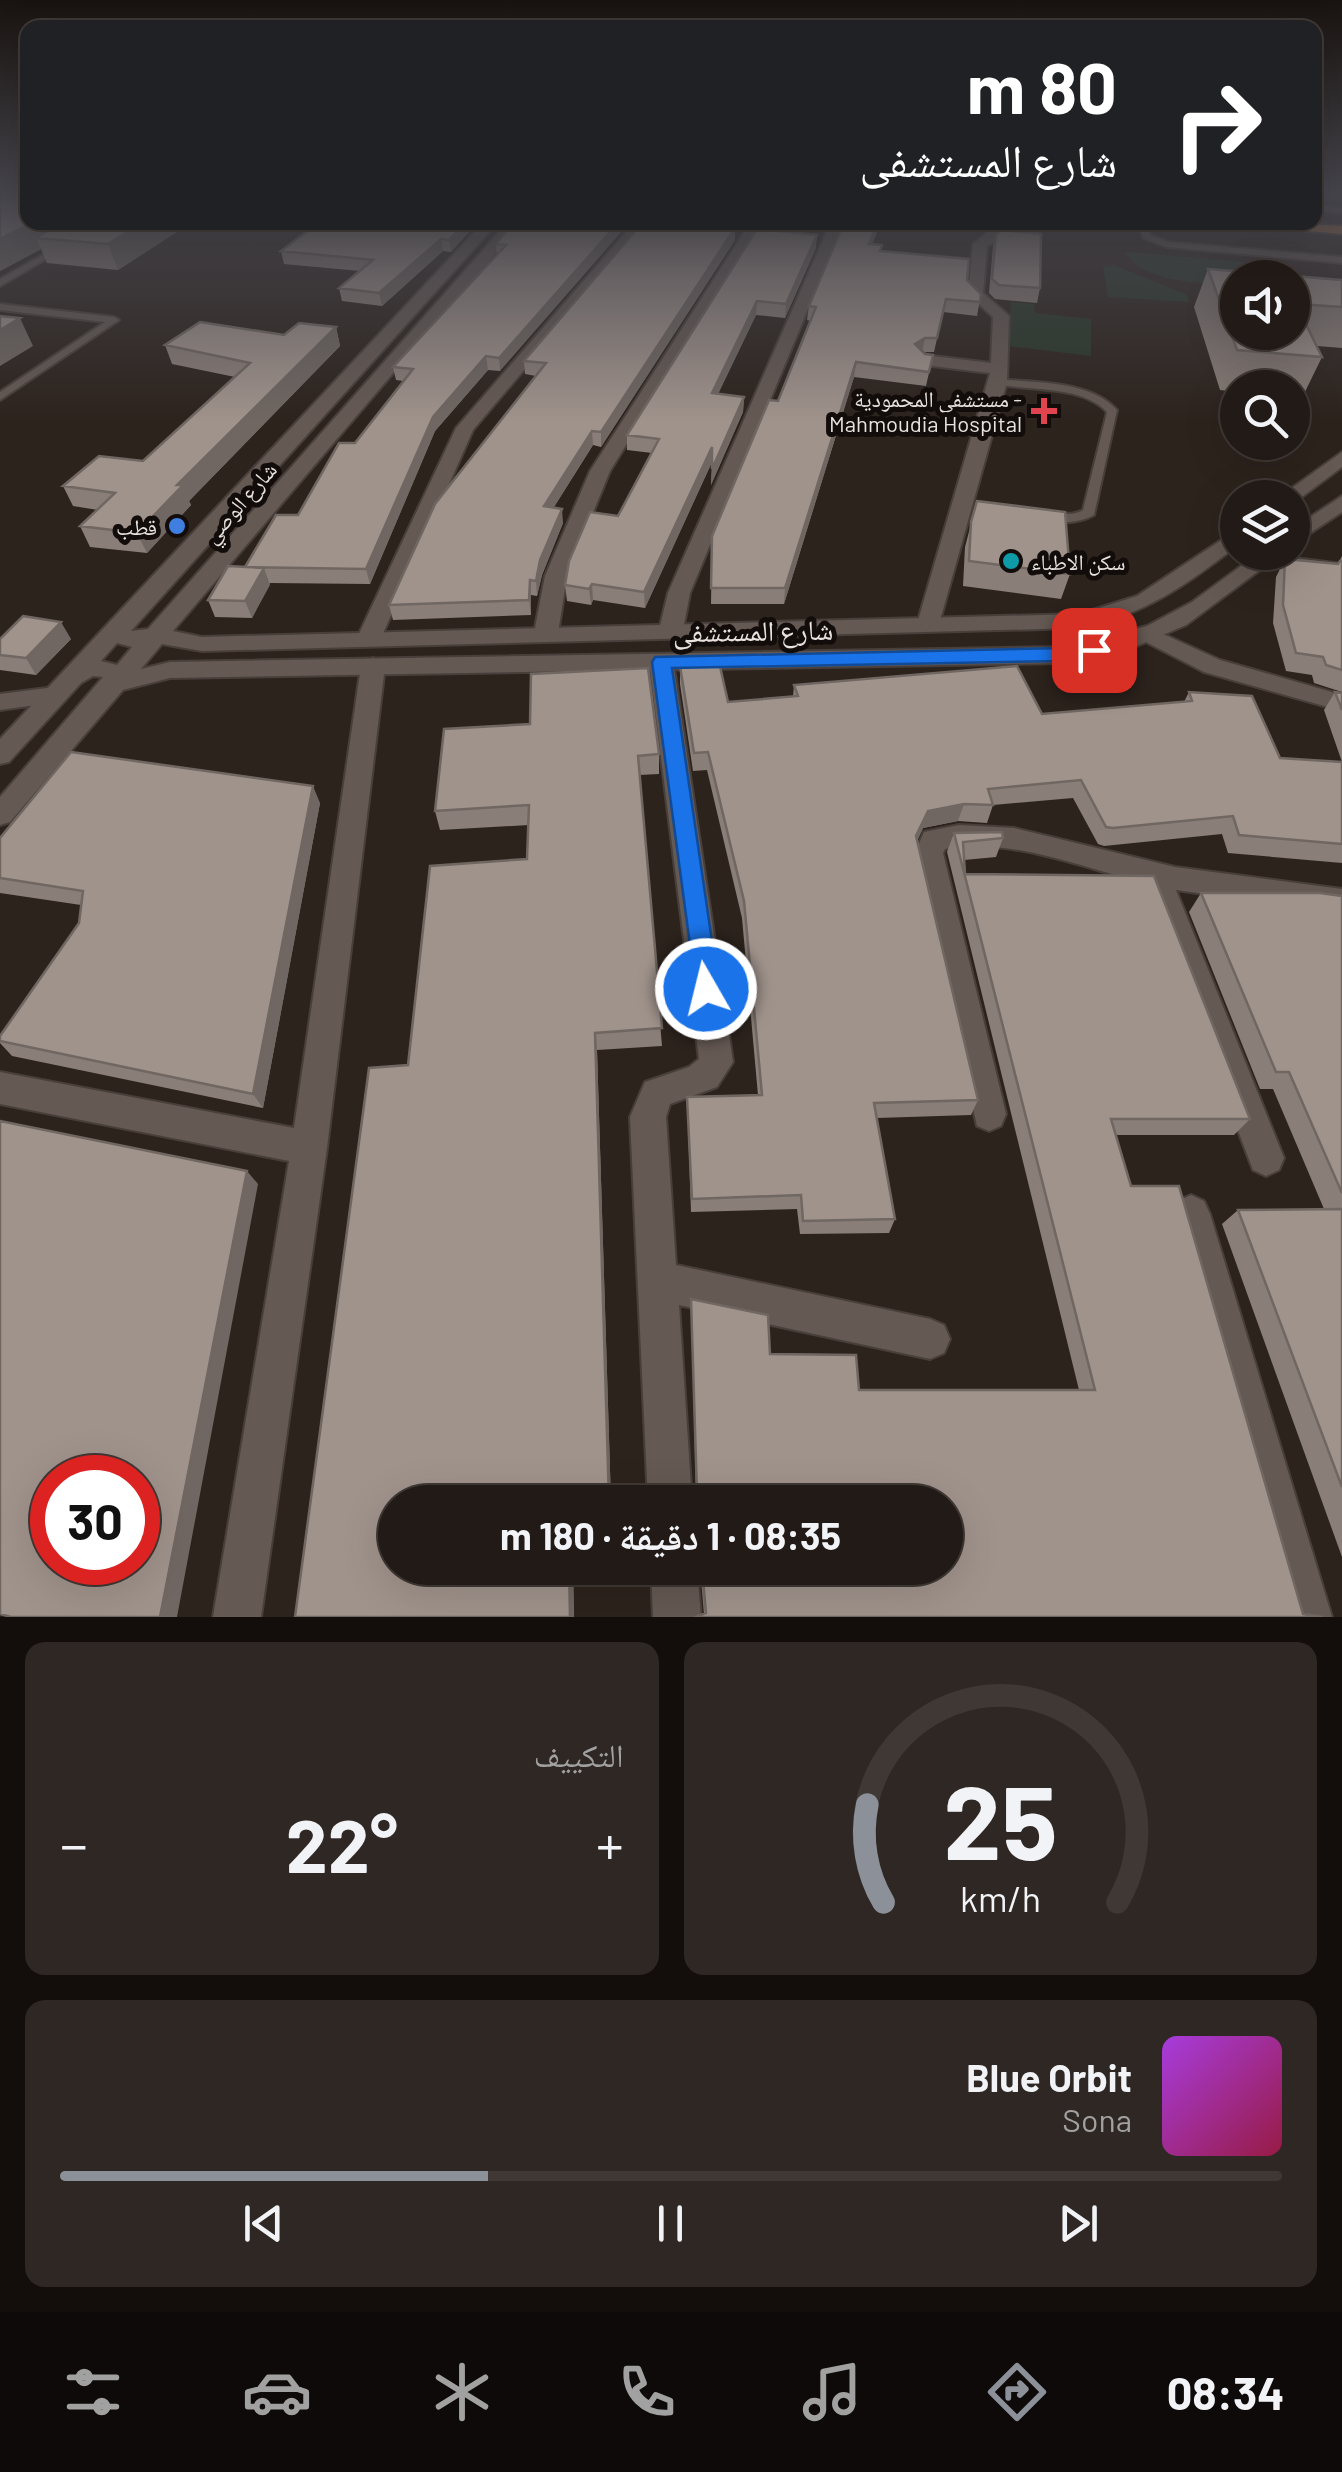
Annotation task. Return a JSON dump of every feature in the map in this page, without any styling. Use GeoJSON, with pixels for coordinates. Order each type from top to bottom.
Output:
{"type":"FeatureCollection","features":[{"type":"Feature","properties":{"kind":"street","name":"شارع الوصي"},"geometry":{"type":"LineString","coordinates":[[0,755],[64,686],[130,640],[449,271]]}},
{"type":"Feature","properties":{"kind":"street","name":"شارع الوصي"},"geometry":{"type":"LineString","coordinates":[[159,633],[473,271]]}},
{"type":"Feature","properties":{"kind":"street"},"geometry":{"type":"LineString","coordinates":[[237,1617],[309,1148],[371,652],[465,428],[600,271]]}},
{"type":"Feature","properties":{"kind":"street"},"geometry":{"type":"LineString","coordinates":[[546,633],[556,576],[600,471],[727,271]]}},
{"type":"Feature","properties":{"kind":"street"},"geometry":{"type":"LineString","coordinates":[[669,1485],[648,1117],[657,1093],[677,1082],[700,1081],[710,1076],[716,1062],[666,646],[679,593],[817,271]]}},
{"type":"Feature","properties":{"kind":"street"},"geometry":{"type":"LineString","coordinates":[[928,624],[968,505],[998,375],[1001,316],[974,294],[975,271]]}},
{"type":"Feature","properties":{"kind":"street"},"geometry":{"type":"LineString","coordinates":[[924,360],[998,375]]}},
{"type":"Feature","properties":{"kind":"street"},"geometry":{"type":"LineString","coordinates":[[1310,482],[1342,458]]}},
{"type":"Feature","properties":{"kind":"street"},"geometry":{"type":"LineString","coordinates":[[1310,526],[1342,502]]}},
{"type":"Feature","properties":{"kind":"street","name":"شارع المستشفى"},"geometry":{"type":"LineString","coordinates":[[206,670],[546,633],[666,646],[928,624],[1080,621],[1121,614],[1144,604],[1220,548]]}},
{"type":"Feature","properties":{"kind":"street"},"geometry":{"type":"LineString","coordinates":[[1310,564],[1342,570]]}},
{"type":"Feature","properties":{"kind":"street","name":"شارع المستشفى"},"geometry":{"type":"LineString","coordinates":[[216,644],[371,652],[666,646],[1064,655],[1150,635],[1197,612],[1251,570]]}},
{"type":"Feature","properties":{"kind":"street"},"geometry":{"type":"LineString","coordinates":[[1121,614],[1150,635],[1228,671],[1342,703]]}},
{"type":"Feature","properties":{"kind":"street"},"geometry":{"type":"LineString","coordinates":[[130,640],[144,640],[159,633],[177,642],[216,644]]}},
{"type":"Feature","properties":{"kind":"street"},"geometry":{"type":"LineString","coordinates":[[130,640],[216,644]]}},
{"type":"Feature","properties":{"kind":"street"},"geometry":{"type":"LineString","coordinates":[[130,640],[165,665],[206,670]]}},
{"type":"Feature","properties":{"kind":"street"},"geometry":{"type":"LineString","coordinates":[[0,815],[110,676],[130,640]]}},
{"type":"Feature","properties":{"kind":"street"},"geometry":{"type":"LineString","coordinates":[[206,670],[193,664],[193,657],[216,644]]}},
{"type":"Feature","properties":{"kind":"street"},"geometry":{"type":"LineString","coordinates":[[0,702],[64,686],[89,669],[110,676],[206,670]]}},
{"type":"Feature","properties":{"kind":"street"},"geometry":{"type":"LineString","coordinates":[[989,1114],[929,853],[934,840],[951,835],[975,836],[1040,846],[1155,875],[1342,901]]}},
{"type":"Feature","properties":{"kind":"street"},"geometry":{"type":"LineString","coordinates":[[1155,875],[1266,1158]]}},
{"type":"Feature","properties":{"kind":"street"},"geometry":{"type":"LineString","coordinates":[[0,1088],[309,1148]]}},
{"type":"Feature","properties":{"kind":"street"},"geometry":{"type":"LineString","coordinates":[[1191,1214],[1308,1617]]}},
{"type":"Feature","properties":{"kind":"street"},"geometry":{"type":"LineString","coordinates":[[658,1281],[930,1339]]}},
{"type":"Feature","properties":{"kind":"street"},"geometry":{"type":"LineString","coordinates":[[675,1585],[677,1617]]}},
{"type":"Feature","properties":{"kind":"lane"},"geometry":{"type":"LineString","coordinates":[[0,284],[22,271]]}},
{"type":"Feature","properties":{"kind":"lane"},"geometry":{"type":"LineString","coordinates":[[0,307],[114,320],[0,396]]}},
{"type":"Feature","properties":{"kind":"lane"},"geometry":{"type":"LineString","coordinates":[[998,375],[1100,399],[1112,412],[1089,512],[1079,518],[1062,519],[1029,515]]}},
{"type":"Feature","properties":{"kind":"green space"},"geometry":{"type":"Polygon","coordinates":[[[1104,271],[1130,271],[1187,295],[1189,302],[1108,297],[1104,271]]]}},
{"type":"Feature","properties":{"kind":"green space"},"geometry":{"type":"Polygon","coordinates":[[[1148,271],[1220,271],[1220,284],[1171,279],[1148,271]]]}},
{"type":"Feature","properties":{"kind":"green space"},"geometry":{"type":"Polygon","coordinates":[[[1011,302],[1034,304],[1035,313],[1091,319],[1091,356],[1007,346],[1011,302]]]}},
{"type":"Feature","properties":{"kind":"building"},"geometry":{"type":"Polygon","coordinates":[[[359,271],[404,271],[379,293],[339,288],[359,271]]]}},
{"type":"Feature","properties":{"kind":"building"},"geometry":{"type":"Polygon","coordinates":[[[481,271],[575,271],[499,358],[486,356],[433,417],[366,569],[245,567],[276,515],[298,515],[339,443],[355,443],[413,369],[393,367],[481,271]]]}},
{"type":"Feature","properties":{"kind":"building"},"geometry":{"type":"Polygon","coordinates":[[[601,271],[706,271],[601,432],[592,431],[544,506],[562,509],[540,560],[536,581],[530,580],[529,600],[389,605],[435,504],[546,363],[524,361],[601,271]]]}},
{"type":"Feature","properties":{"kind":"building"},"geometry":{"type":"Polygon","coordinates":[[[730,271],[801,271],[786,304],[757,301],[712,393],[744,397],[712,469],[712,447],[644,592],[592,584],[589,589],[565,585],[569,561],[590,512],[618,516],[659,439],[627,435],[730,271]]]}},
{"type":"Feature","properties":{"kind":"building"},"geometry":{"type":"Polygon","coordinates":[[[823,271],[968,271],[967,280],[981,294],[980,302],[946,299],[937,338],[925,338],[915,344],[925,354],[933,355],[929,372],[856,362],[785,588],[711,588],[712,536],[769,400],[778,401],[816,307],[809,306],[823,271]]]}},
{"type":"Feature","properties":{"kind":"building"},"geometry":{"type":"Polygon","coordinates":[[[993,271],[1040,271],[1040,288],[999,285],[992,279],[993,271]]]}},
{"type":"Feature","properties":{"kind":"building"},"geometry":{"type":"Polygon","coordinates":[[[1209,271],[1220,271],[1220,303],[1209,271]]]}},
{"type":"Feature","properties":{"kind":"building"},"geometry":{"type":"Polygon","coordinates":[[[1310,277],[1342,280],[1342,307],[1310,305],[1310,277]]]}},
{"type":"Feature","properties":{"kind":"building"},"geometry":{"type":"Polygon","coordinates":[[[0,316],[20,318],[0,330],[0,316]]]}},
{"type":"Feature","properties":{"kind":"building"},"geometry":{"type":"Polygon","coordinates":[[[200,322],[284,335],[299,323],[336,327],[177,485],[183,485],[137,533],[80,526],[115,493],[63,486],[99,456],[143,461],[250,363],[165,345],[200,322]]]}},
{"type":"Feature","properties":{"kind":"building"},"geometry":{"type":"Polygon","coordinates":[[[1310,333],[1322,357],[1237,350],[1310,350],[1310,333]]]}},
{"type":"Feature","properties":{"kind":"building"},"geometry":{"type":"Polygon","coordinates":[[[977,501],[1065,512],[1070,574],[969,561],[971,522],[977,501]]]}},
{"type":"Feature","properties":{"kind":"building"},"geometry":{"type":"Polygon","coordinates":[[[1310,561],[1342,561],[1342,670],[1326,665],[1323,657],[1296,653],[1283,605],[1285,570],[1310,570],[1310,561]]]}},
{"type":"Feature","properties":{"kind":"building"},"geometry":{"type":"Polygon","coordinates":[[[228,566],[264,568],[245,601],[208,600],[228,566]]]}},
{"type":"Feature","properties":{"kind":"building"},"geometry":{"type":"Polygon","coordinates":[[[23,616],[61,622],[26,658],[0,655],[0,639],[23,616]]]}},
{"type":"Feature","properties":{"kind":"building"},"geometry":{"type":"Polygon","coordinates":[[[719,662],[728,702],[798,696],[794,685],[1017,666],[1042,714],[1192,701],[1189,692],[1252,696],[1280,758],[1342,762],[1342,844],[1239,835],[1233,816],[1106,827],[1081,780],[988,789],[993,805],[964,804],[928,811],[916,836],[978,1100],[874,1103],[895,1219],[803,1221],[801,1195],[692,1199],[687,1097],[762,1095],[744,901],[708,752],[694,753],[680,666],[719,662]]]}},
{"type":"Feature","properties":{"kind":"building"},"geometry":{"type":"Polygon","coordinates":[[[648,668],[659,754],[638,756],[662,1028],[595,1033],[608,1485],[378,1485],[378,1585],[569,1585],[570,1617],[295,1617],[369,1068],[408,1065],[430,866],[527,859],[529,805],[435,811],[444,729],[530,724],[531,674],[648,668]]]}},
{"type":"Feature","properties":{"kind":"building"},"geometry":{"type":"Polygon","coordinates":[[[71,752],[313,786],[253,1094],[0,1041],[79,923],[83,891],[0,878],[0,838],[71,752]]]}},
{"type":"Feature","properties":{"kind":"building"},"geometry":{"type":"Polygon","coordinates":[[[1002,832],[1003,838],[963,842],[965,874],[1154,876],[1250,1119],[1111,1119],[1131,1186],[1179,1186],[1303,1614],[1323,1617],[695,1617],[706,1613],[704,1585],[963,1585],[963,1485],[697,1485],[691,1299],[768,1315],[770,1354],[856,1355],[859,1390],[1095,1390],[954,833],[1002,832]]]}},
{"type":"Feature","properties":{"kind":"building"},"geometry":{"type":"Polygon","coordinates":[[[1201,893],[1342,896],[1342,1193],[1289,1072],[1276,1072],[1201,893]]]}},
{"type":"Feature","properties":{"kind":"building"},"geometry":{"type":"Polygon","coordinates":[[[0,1121],[247,1171],[160,1617],[0,1614],[0,1121]]]}},
{"type":"Feature","properties":{"kind":"building"},"geometry":{"type":"Polygon","coordinates":[[[1342,1209],[1342,1487],[1238,1210],[1342,1209]]]}},
{"type":"Feature","properties":{"kind":"place","name":"مستشفى المحمودية - Mahmoudia Hospital"},"geometry":{"type":"Point","coordinates":[1044,411]}},
{"type":"Feature","properties":{"kind":"place","name":"قطب"},"geometry":{"type":"Point","coordinates":[177,526]}},
{"type":"Feature","properties":{"kind":"place","name":"سكن الاطباء"},"geometry":{"type":"Point","coordinates":[1011,561]}},
{"type":"Feature","properties":{"kind":"route"},"geometry":{"type":"LineString","coordinates":[[706,989],[662,662],[1064,655],[1094,650]]}}]}
